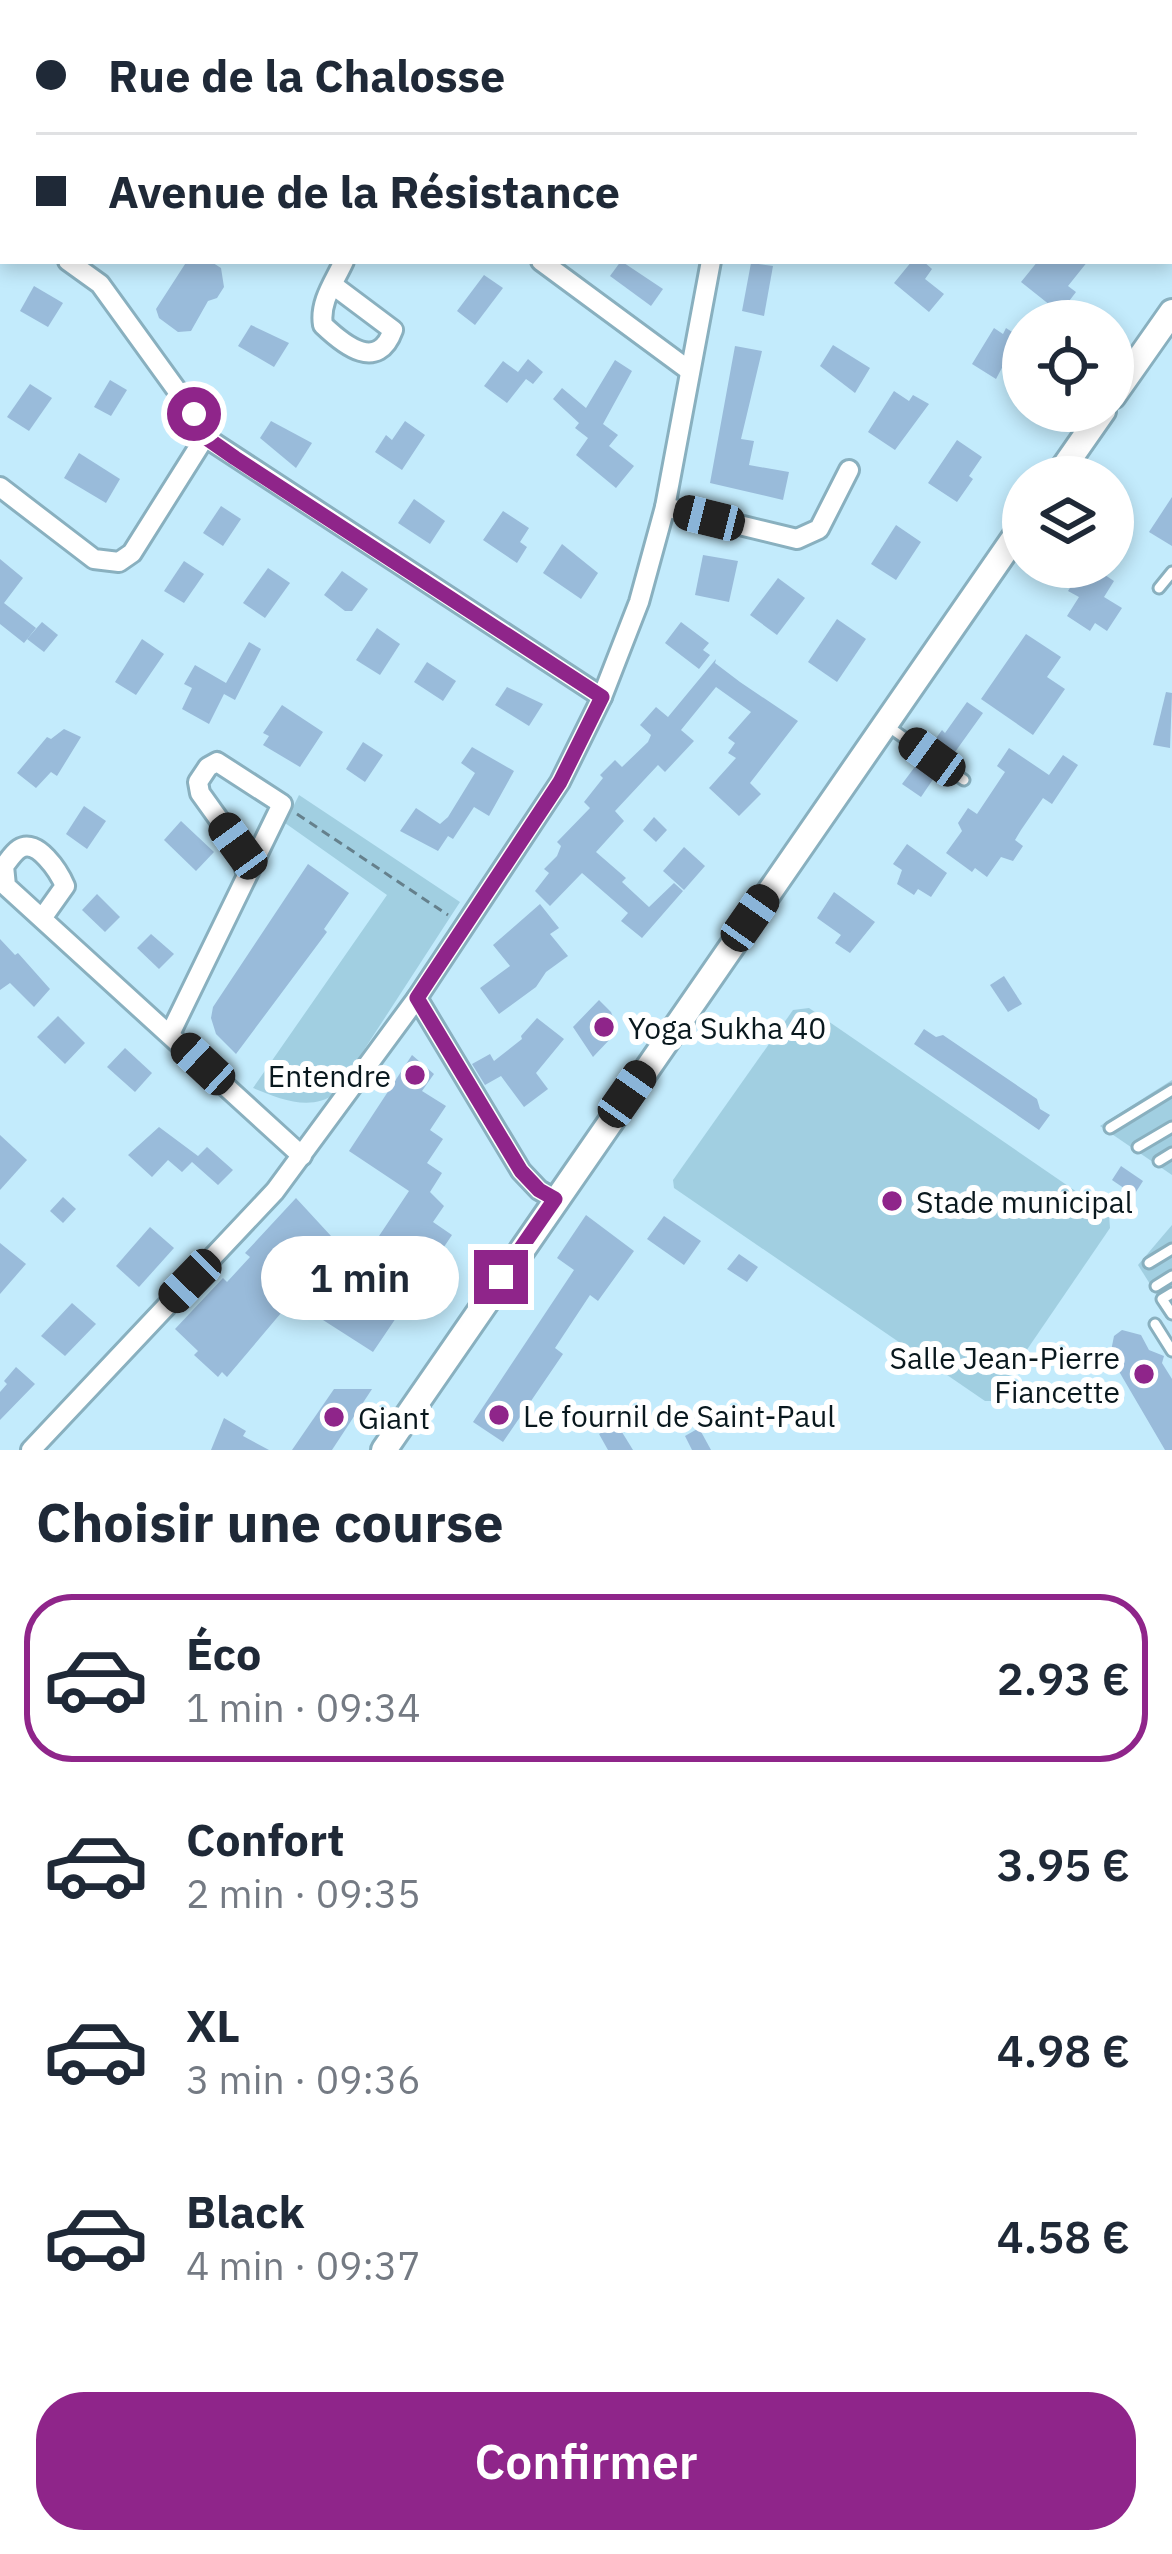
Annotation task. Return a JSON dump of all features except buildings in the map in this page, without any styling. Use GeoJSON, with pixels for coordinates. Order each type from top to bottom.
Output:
{"type":"FeatureCollection","features":[{"type":"Feature","properties":{"kind":"main road"},"geometry":{"type":"LineString","coordinates":[[1134,367],[1172,312]]}},
{"type":"Feature","properties":{"kind":"main road"},"geometry":{"type":"LineString","coordinates":[[384,1450],[1002,555]]}},
{"type":"Feature","properties":{"kind":"street"},"geometry":{"type":"LineString","coordinates":[[73,264],[112,299],[194,414],[205,437],[602,697]]}},
{"type":"Feature","properties":{"kind":"street"},"geometry":{"type":"LineString","coordinates":[[333,285],[343,264]]}},
{"type":"Feature","properties":{"kind":"street"},"geometry":{"type":"LineString","coordinates":[[545,264],[690,370]]}},
{"type":"Feature","properties":{"kind":"street"},"geometry":{"type":"LineString","coordinates":[[31,1450],[275,1191],[417,998],[560,782],[602,697],[639,602],[664,507],[710,264]]}},
{"type":"Feature","properties":{"kind":"street"},"geometry":{"type":"LineString","coordinates":[[0,487],[94,559],[119,562],[132,553],[205,437]]}},
{"type":"Feature","properties":{"kind":"street"},"geometry":{"type":"LineString","coordinates":[[664,507],[796,539],[819,530],[848,470]]}},
{"type":"Feature","properties":{"kind":"street"},"geometry":{"type":"LineString","coordinates":[[170,1034],[282,804],[218,762],[198,782],[200,794],[238,846],[246,872]]}},
{"type":"Feature","properties":{"kind":"street"},"geometry":{"type":"LineString","coordinates":[[43,916],[302,1156]]}},
{"type":"Feature","properties":{"kind":"street"},"geometry":{"type":"LineString","coordinates":[[417,998],[521,1171],[555,1199]]}},
{"type":"Feature","properties":{"kind":"lane"},"geometry":{"type":"LineString","coordinates":[[1159,588],[1172,572]]}},
{"type":"Feature","properties":{"kind":"lane"},"geometry":{"type":"LineString","coordinates":[[885,724],[964,780]]}},
{"type":"Feature","properties":{"kind":"lane"},"geometry":{"type":"LineString","coordinates":[[1110,1128],[1172,1090]]}},
{"type":"Feature","properties":{"kind":"lane"},"geometry":{"type":"LineString","coordinates":[[1138,1148],[1172,1127]]}},
{"type":"Feature","properties":{"kind":"lane"},"geometry":{"type":"LineString","coordinates":[[1159,1161],[1172,1153]]}},
{"type":"Feature","properties":{"kind":"lane"},"geometry":{"type":"LineString","coordinates":[[1148,1263],[1172,1250]]}},
{"type":"Feature","properties":{"kind":"lane"},"geometry":{"type":"LineString","coordinates":[[1156,1286],[1172,1276]]}},
{"type":"Feature","properties":{"kind":"lane"},"geometry":{"type":"LineString","coordinates":[[1172,1293],[1162,1299],[1172,1314]]}},
{"type":"Feature","properties":{"kind":"lane"},"geometry":{"type":"LineString","coordinates":[[1155,1324],[1172,1351]]}},
{"type":"Feature","properties":{"kind":"path"},"geometry":{"type":"LineString","coordinates":[[282,804],[465,926]]}},
{"type":"Feature","properties":{"kind":"shaded area"},"geometry":{"type":"Polygon","coordinates":[[[299,795],[460,902],[336,1093],[306,1103],[253,1088],[387,895],[285,823],[299,795]]]}},
{"type":"Feature","properties":{"kind":"shaded area","name":"Stade municipal"},"geometry":{"type":"Polygon","coordinates":[[[809,1008],[1109,1214],[1110,1228],[992,1401],[985,1401],[674,1188],[673,1180],[793,1010],[809,1008]]]}},
{"type":"Feature","properties":{"kind":"shaded area"},"geometry":{"type":"Polygon","coordinates":[[[1172,1080],[1172,1175],[1100,1126],[1172,1080]]]}},
{"type":"Feature","properties":{"kind":"shaded area"},"geometry":{"type":"Polygon","coordinates":[[[1172,1225],[1172,1319],[1138,1265],[1172,1225]]]}},
{"type":"Feature","properties":{"kind":"place","name":"Yoga Sukha 40"},"geometry":{"type":"Point","coordinates":[604,1027]}},
{"type":"Feature","properties":{"kind":"place","name":"Entendre"},"geometry":{"type":"Point","coordinates":[415,1075]}},
{"type":"Feature","properties":{"kind":"place","name":"Stade municipal"},"geometry":{"type":"Point","coordinates":[892,1201]}},
{"type":"Feature","properties":{"kind":"place","name":"Salle Jean-Pierre Fiancette"},"geometry":{"type":"Point","coordinates":[1144,1374]}},
{"type":"Feature","properties":{"kind":"place","name":"Le fournil de Saint-Paul"},"geometry":{"type":"Point","coordinates":[499,1415]}},
{"type":"Feature","properties":{"kind":"place","name":"Giant"},"geometry":{"type":"Point","coordinates":[334,1417]}},
{"type":"Feature","properties":{"kind":"route"},"geometry":{"type":"LineString","coordinates":[[194,414],[205,437],[235,458],[602,697],[560,782],[417,998],[521,1171],[555,1199],[501,1277]]}}]}
